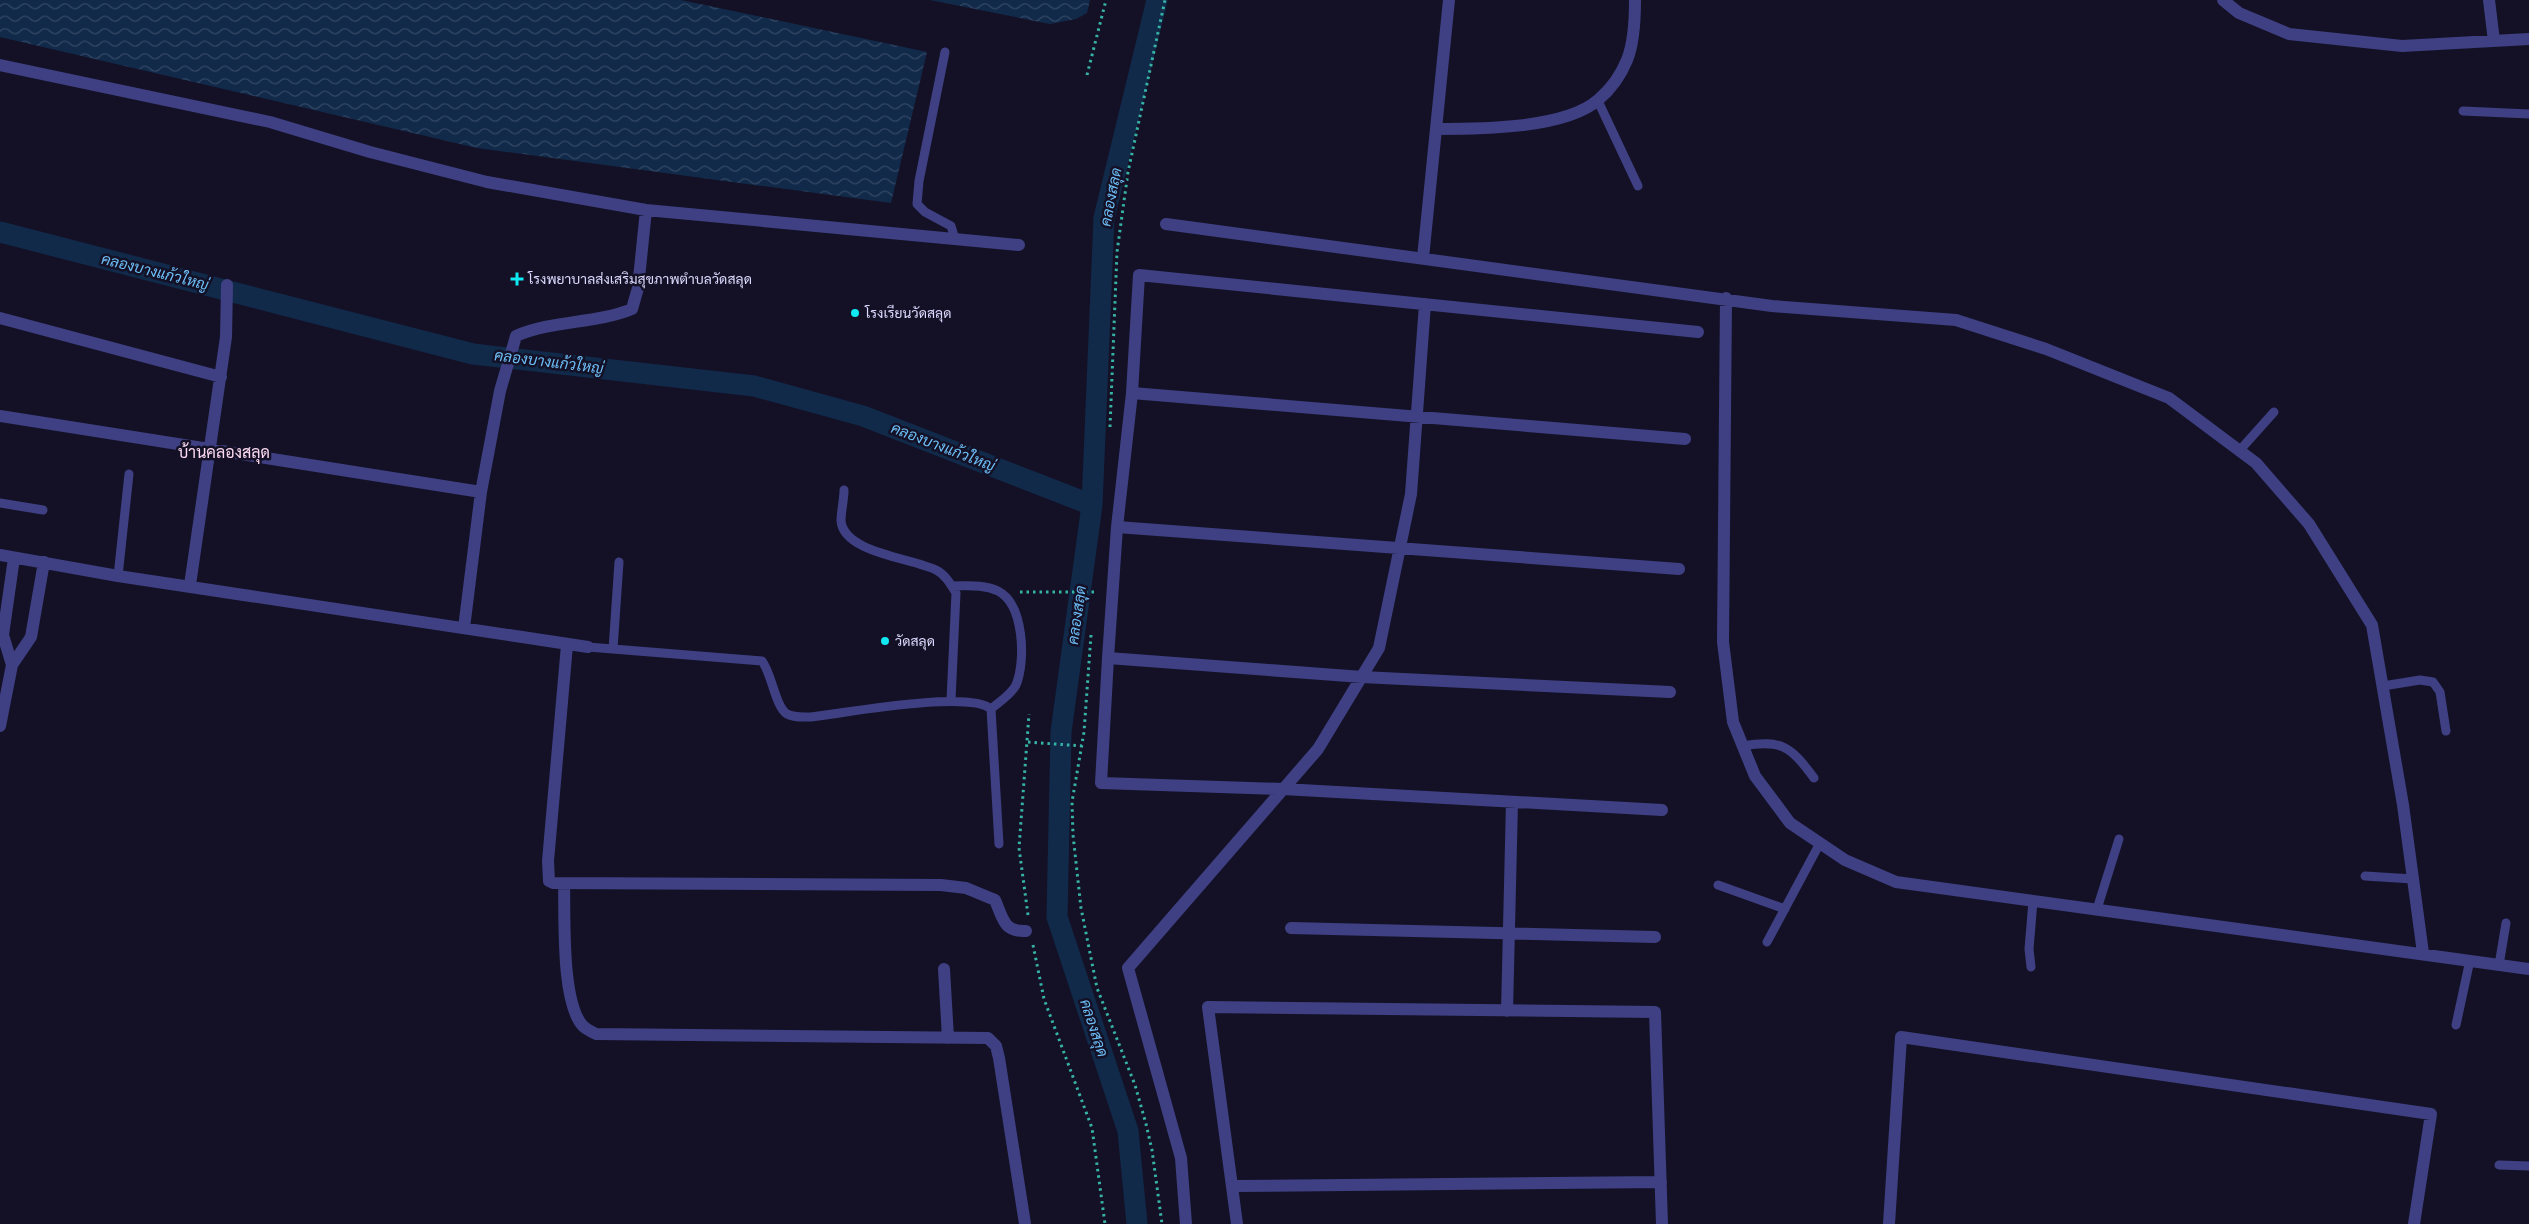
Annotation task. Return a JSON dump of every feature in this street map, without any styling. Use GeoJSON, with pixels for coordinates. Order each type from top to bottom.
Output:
{"type":"FeatureCollection","features":[{"type":"Feature","properties":{"kind":"street"},"geometry":{"type":"LineString","coordinates":[[1423,258],[1448,0]]}},
{"type":"Feature","properties":{"kind":"street"},"geometry":{"type":"LineString","coordinates":[[1436,129],[1497,129],[1568,114],[1598,101],[1621,72],[1628,58],[1635,0]]}},
{"type":"Feature","properties":{"kind":"street"},"geometry":{"type":"LineString","coordinates":[[2223,0],[2239,13],[2289,34],[2402,46],[2529,39]]}},
{"type":"Feature","properties":{"kind":"street"},"geometry":{"type":"LineString","coordinates":[[2489,0],[2494,41]]}},
{"type":"Feature","properties":{"kind":"street"},"geometry":{"type":"LineString","coordinates":[[0,65],[261,120],[370,152],[488,182],[646,210],[1019,245]]}},
{"type":"Feature","properties":{"kind":"street"},"geometry":{"type":"LineString","coordinates":[[464,628],[481,492],[500,391],[516,336],[534,328],[606,317],[632,309],[638,288],[646,210]]}},
{"type":"Feature","properties":{"kind":"street"},"geometry":{"type":"LineString","coordinates":[[1166,224],[1726,298],[1772,306],[1956,320],[2046,349],[2169,398],[2256,463],[2309,524],[2372,625],[2403,805],[2423,953]]}},
{"type":"Feature","properties":{"kind":"street"},"geometry":{"type":"LineString","coordinates":[[1662,810],[1283,789],[1101,782],[1117,527],[1132,393],[1139,275],[1698,332]]}},
{"type":"Feature","properties":{"kind":"street"},"geometry":{"type":"LineString","coordinates":[[190,586],[208,451],[226,337],[227,286]]}},
{"type":"Feature","properties":{"kind":"street"},"geometry":{"type":"LineString","coordinates":[[1726,298],[1723,642],[1732,722],[1755,776],[1790,822],[1845,860],[1896,882],[2529,969]]}},
{"type":"Feature","properties":{"kind":"street"},"geometry":{"type":"LineString","coordinates":[[1186,1224],[1181,1158],[1128,968],[1318,749],[1379,648],[1411,494],[1425,304]]}},
{"type":"Feature","properties":{"kind":"street"},"geometry":{"type":"LineString","coordinates":[[0,318],[221,377]]}},
{"type":"Feature","properties":{"kind":"street"},"geometry":{"type":"LineString","coordinates":[[1132,393],[1685,439]]}},
{"type":"Feature","properties":{"kind":"street"},"geometry":{"type":"LineString","coordinates":[[0,416],[208,451],[481,492]]}},
{"type":"Feature","properties":{"kind":"street"},"geometry":{"type":"LineString","coordinates":[[1117,527],[1679,569]]}},
{"type":"Feature","properties":{"kind":"street"},"geometry":{"type":"LineString","coordinates":[[0,555],[118,576],[588,647]]}},
{"type":"Feature","properties":{"kind":"street"},"geometry":{"type":"LineString","coordinates":[[12,665],[3,635],[14,558]]}},
{"type":"Feature","properties":{"kind":"street"},"geometry":{"type":"LineString","coordinates":[[0,726],[12,665],[31,637],[44,562]]}},
{"type":"Feature","properties":{"kind":"street"},"geometry":{"type":"LineString","coordinates":[[567,645],[548,861],[549,880],[553,883],[941,885],[966,888],[995,900],[1008,927],[1015,932],[1029,931]]}},
{"type":"Feature","properties":{"kind":"street"},"geometry":{"type":"LineString","coordinates":[[1108,658],[1362,677],[1670,692]]}},
{"type":"Feature","properties":{"kind":"street"},"geometry":{"type":"LineString","coordinates":[[1507,1011],[1512,802]]}},
{"type":"Feature","properties":{"kind":"street"},"geometry":{"type":"LineString","coordinates":[[564,884],[566,967],[572,1007],[583,1026],[596,1034],[988,1038],[996,1046],[1025,1224]]}},
{"type":"Feature","properties":{"kind":"street"},"geometry":{"type":"LineString","coordinates":[[1291,928],[1655,936]]}},
{"type":"Feature","properties":{"kind":"street"},"geometry":{"type":"LineString","coordinates":[[944,969],[948,1038]]}},
{"type":"Feature","properties":{"kind":"street"},"geometry":{"type":"LineString","coordinates":[[1237,1224],[1208,1007],[1655,1012],[1662,1224]]}},
{"type":"Feature","properties":{"kind":"street"},"geometry":{"type":"LineString","coordinates":[[1889,1224],[1901,1037],[2430,1114],[2414,1224]]}},
{"type":"Feature","properties":{"kind":"street"},"geometry":{"type":"LineString","coordinates":[[1232,1186],[1660,1182]]}},
{"type":"Feature","properties":{"kind":"lane"},"geometry":{"type":"LineString","coordinates":[[945,52],[917,204],[925,212],[951,226],[955,239]]}},
{"type":"Feature","properties":{"kind":"lane"},"geometry":{"type":"LineString","coordinates":[[1598,101],[1638,186]]}},
{"type":"Feature","properties":{"kind":"lane"},"geometry":{"type":"LineString","coordinates":[[2463,111],[2529,114]]}},
{"type":"Feature","properties":{"kind":"lane"},"geometry":{"type":"LineString","coordinates":[[2240,450],[2274,412]]}},
{"type":"Feature","properties":{"kind":"lane"},"geometry":{"type":"LineString","coordinates":[[118,576],[129,474]]}},
{"type":"Feature","properties":{"kind":"lane"},"geometry":{"type":"LineString","coordinates":[[844,490],[841,522],[850,539],[873,550],[937,570],[956,593],[957,606],[951,700]]}},
{"type":"Feature","properties":{"kind":"lane"},"geometry":{"type":"LineString","coordinates":[[0,503],[43,510]]}},
{"type":"Feature","properties":{"kind":"lane"},"geometry":{"type":"LineString","coordinates":[[613,649],[619,562]]}},
{"type":"Feature","properties":{"kind":"lane"},"geometry":{"type":"LineString","coordinates":[[952,586],[981,585],[998,591],[1004,596],[1020,624],[1020,659],[1017,683],[1008,696],[991,709]]}},
{"type":"Feature","properties":{"kind":"lane"},"geometry":{"type":"LineString","coordinates":[[588,647],[762,661],[768,668],[781,706],[786,713],[794,716],[811,717],[951,700],[985,704],[991,709],[999,844]]}},
{"type":"Feature","properties":{"kind":"lane"},"geometry":{"type":"LineString","coordinates":[[2383,686],[2420,680],[2433,682],[2440,692],[2446,731]]}},
{"type":"Feature","properties":{"kind":"lane"},"geometry":{"type":"LineString","coordinates":[[1743,746],[1764,742],[1783,745],[1798,756],[1814,778]]}},
{"type":"Feature","properties":{"kind":"lane"},"geometry":{"type":"LineString","coordinates":[[2098,909],[2119,839]]}},
{"type":"Feature","properties":{"kind":"lane"},"geometry":{"type":"LineString","coordinates":[[1767,942],[1820,843]]}},
{"type":"Feature","properties":{"kind":"lane"},"geometry":{"type":"LineString","coordinates":[[2366,876],[2413,880]]}},
{"type":"Feature","properties":{"kind":"lane"},"geometry":{"type":"LineString","coordinates":[[1718,886],[1785,909]]}},
{"type":"Feature","properties":{"kind":"lane"},"geometry":{"type":"LineString","coordinates":[[2030,967],[2028,949],[2033,901]]}},
{"type":"Feature","properties":{"kind":"lane"},"geometry":{"type":"LineString","coordinates":[[2499,965],[2506,923]]}},
{"type":"Feature","properties":{"kind":"lane"},"geometry":{"type":"LineString","coordinates":[[2456,1025],[2470,960]]}},
{"type":"Feature","properties":{"kind":"lane"},"geometry":{"type":"LineString","coordinates":[[2499,1165],[2529,1166]]}},
{"type":"Feature","properties":{"kind":"path"},"geometry":{"type":"LineString","coordinates":[[1087,75],[1106,0]]}},
{"type":"Feature","properties":{"kind":"path"},"geometry":{"type":"LineString","coordinates":[[1016,592],[1097,592]]}},
{"type":"Feature","properties":{"kind":"path"},"geometry":{"type":"LineString","coordinates":[[1028,714],[1028,742],[1019,848],[1029,931],[1044,999],[1092,1128],[1105,1224]]}},
{"type":"Feature","properties":{"kind":"path"},"geometry":{"type":"LineString","coordinates":[[1028,742],[1082,746]]}},
{"type":"Feature","properties":{"kind":"water"},"geometry":{"type":"Polygon","coordinates":[[[0,0],[681,0],[927,52],[891,203],[477,148],[0,37],[0,0]]]}},
{"type":"Feature","properties":{"kind":"water"},"geometry":{"type":"Polygon","coordinates":[[[930,0],[1090,0],[1087,13],[1076,19],[1050,24],[930,0]]]}},
{"type":"Feature","properties":{"kind":"waterway","name":"คลองสลุด"},"geometry":{"type":"LineString","coordinates":[[1137,1224],[1128,1131],[1057,917],[1061,732],[1092,505],[1104,218],[1157,0]]}},
{"type":"Feature","properties":{"kind":"waterway","name":"คลองบางแก้วใหญ่"},"geometry":{"type":"LineString","coordinates":[[0,232],[473,354],[754,386],[863,416],[1092,505]]}},
{"type":"Feature","properties":{"kind":"place","name":"โรงพยาบาลส่งเสริมสุขภาพตำบลวัดสลุด"},"geometry":{"type":"Point","coordinates":[517,279]}},
{"type":"Feature","properties":{"kind":"place","name":"โรงเรียนวัดสลุด"},"geometry":{"type":"Point","coordinates":[855,313]}},
{"type":"Feature","properties":{"kind":"place","name":"วัดสลุด"},"geometry":{"type":"Point","coordinates":[885,641]}},
{"type":"Feature","properties":{"kind":"district","name":"บ้านคลองสลุด"},"geometry":{"type":"Point","coordinates":[224,452]}}]}
